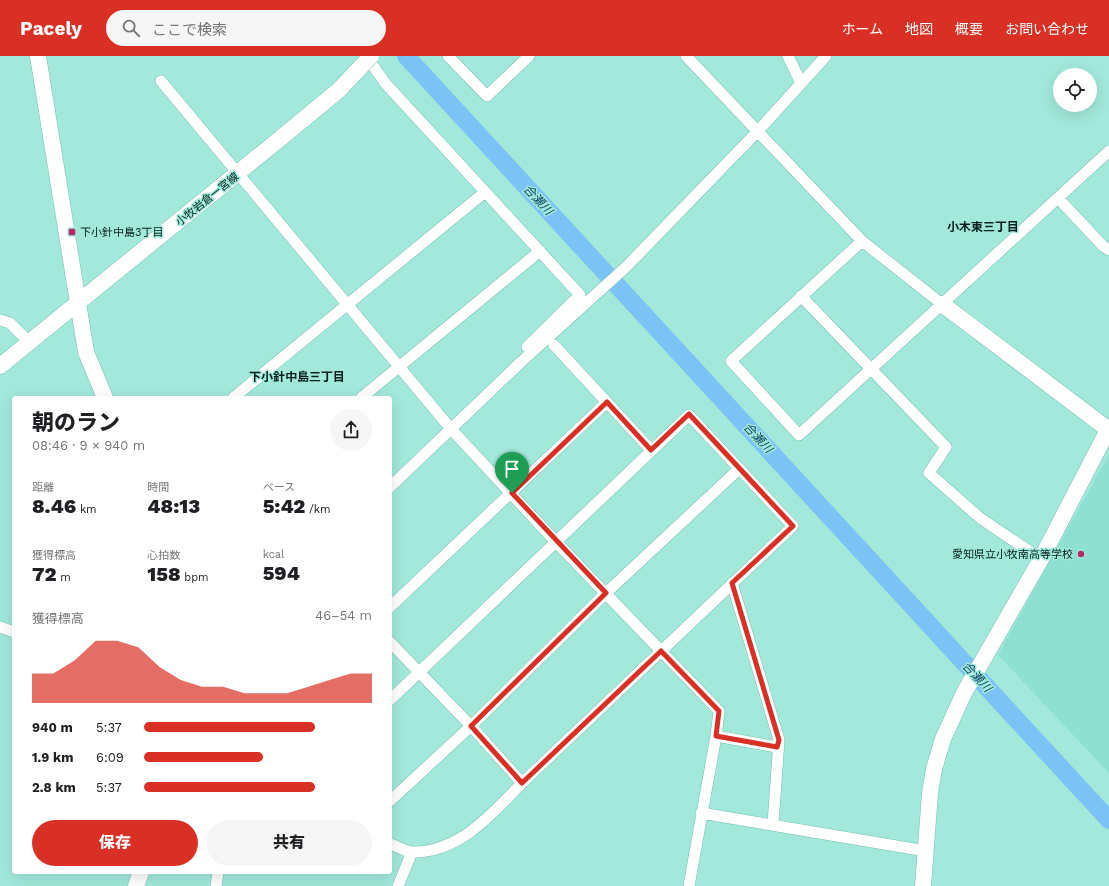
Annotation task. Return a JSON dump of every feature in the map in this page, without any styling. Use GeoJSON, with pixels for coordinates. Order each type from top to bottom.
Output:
{"type":"FeatureCollection","features":[{"type":"Feature","properties":{"kind":"street"},"geometry":{"type":"LineString","coordinates":[[38,56],[86,352],[103,396]]}},
{"type":"Feature","properties":{"kind":"street"},"geometry":{"type":"LineString","coordinates":[[366,56],[386,84],[580,295],[520,354],[520,362]]}},
{"type":"Feature","properties":{"kind":"street","name":"小牧岩倉一宮線"},"geometry":{"type":"LineString","coordinates":[[0,366],[239,173],[339,90],[371,56]]}},
{"type":"Feature","properties":{"kind":"street"},"geometry":{"type":"LineString","coordinates":[[448,56],[487,96],[529,56]]}},
{"type":"Feature","properties":{"kind":"street"},"geometry":{"type":"LineString","coordinates":[[686,56],[862,241],[942,304],[1109,429],[1041,559],[964,693],[943,739],[934,769],[930,793],[923,886]]}},
{"type":"Feature","properties":{"kind":"street"},"geometry":{"type":"LineString","coordinates":[[788,56],[801,83]]}},
{"type":"Feature","properties":{"kind":"street"},"geometry":{"type":"LineString","coordinates":[[392,485],[520,362],[626,267],[757,132],[826,56]]}},
{"type":"Feature","properties":{"kind":"street"},"geometry":{"type":"LineString","coordinates":[[161,81],[451,429],[556,542],[719,711],[716,736],[689,886]]}},
{"type":"Feature","properties":{"kind":"street"},"geometry":{"type":"LineString","coordinates":[[862,241],[731,361],[799,434],[872,370],[1109,151]]}},
{"type":"Feature","properties":{"kind":"street"},"geometry":{"type":"LineString","coordinates":[[236,396],[485,192]]}},
{"type":"Feature","properties":{"kind":"street"},"geometry":{"type":"LineString","coordinates":[[1058,198],[1103,246],[1109,250]]}},
{"type":"Feature","properties":{"kind":"street"},"geometry":{"type":"LineString","coordinates":[[364,396],[540,251]]}},
{"type":"Feature","properties":{"kind":"street"},"geometry":{"type":"LineString","coordinates":[[801,296],[946,447],[929,473],[980,518],[1041,559]]}},
{"type":"Feature","properties":{"kind":"street"},"geometry":{"type":"LineString","coordinates":[[0,320],[10,323],[29,342]]}},
{"type":"Feature","properties":{"kind":"street"},"geometry":{"type":"LineString","coordinates":[[554,345],[651,450]]}},
{"type":"Feature","properties":{"kind":"street"},"geometry":{"type":"LineString","coordinates":[[392,605],[607,402]]}},
{"type":"Feature","properties":{"kind":"street"},"geometry":{"type":"LineString","coordinates":[[392,698],[689,414],[793,526],[522,783],[482,825],[443,847],[412,852],[392,845]]}},
{"type":"Feature","properties":{"kind":"street"},"geometry":{"type":"LineString","coordinates":[[392,799],[471,726],[606,593],[739,469]]}},
{"type":"Feature","properties":{"kind":"street"},"geometry":{"type":"LineString","coordinates":[[732,583],[779,740],[777,747],[773,824]]}},
{"type":"Feature","properties":{"kind":"street"},"geometry":{"type":"LineString","coordinates":[[0,627],[12,631]]}},
{"type":"Feature","properties":{"kind":"street"},"geometry":{"type":"LineString","coordinates":[[392,644],[471,726],[522,783]]}},
{"type":"Feature","properties":{"kind":"street"},"geometry":{"type":"LineString","coordinates":[[716,736],[777,747]]}},
{"type":"Feature","properties":{"kind":"street"},"geometry":{"type":"LineString","coordinates":[[702,813],[926,851]]}},
{"type":"Feature","properties":{"kind":"street"},"geometry":{"type":"LineString","coordinates":[[398,886],[412,852]]}},
{"type":"Feature","properties":{"kind":"street"},"geometry":{"type":"LineString","coordinates":[[136,886],[140,874]]}},
{"type":"Feature","properties":{"kind":"street"},"geometry":{"type":"LineString","coordinates":[[216,886],[218,874]]}},
{"type":"Feature","properties":{"kind":"shaded area","name":"愛知県立小牧南高等学校"},"geometry":{"type":"Polygon","coordinates":[[[1109,454],[1109,773],[998,655],[1109,454]]]}},
{"type":"Feature","properties":{"kind":"waterway","name":"合瀬川"},"geometry":{"type":"LineString","coordinates":[[406,56],[1109,820]]}},
{"type":"Feature","properties":{"kind":"place","name":"下小針中島3丁目"},"geometry":{"type":"Point","coordinates":[72,232]}},
{"type":"Feature","properties":{"kind":"place","name":"愛知県立小牧南高等学校"},"geometry":{"type":"Point","coordinates":[1081,554]}},
{"type":"Feature","properties":{"kind":"district","name":"小木東三丁目"},"geometry":{"type":"Point","coordinates":[983,227]}},
{"type":"Feature","properties":{"kind":"district","name":"下小針中島三丁目"},"geometry":{"type":"Point","coordinates":[297,377]}},
{"type":"Feature","properties":{"kind":"route"},"geometry":{"type":"LineString","coordinates":[[607,402],[651,450],[689,414],[793,526],[732,583],[779,740],[777,747],[716,736],[719,711],[661,651],[522,783],[471,726],[606,593],[556,542],[512,493],[607,402]]}}]}
